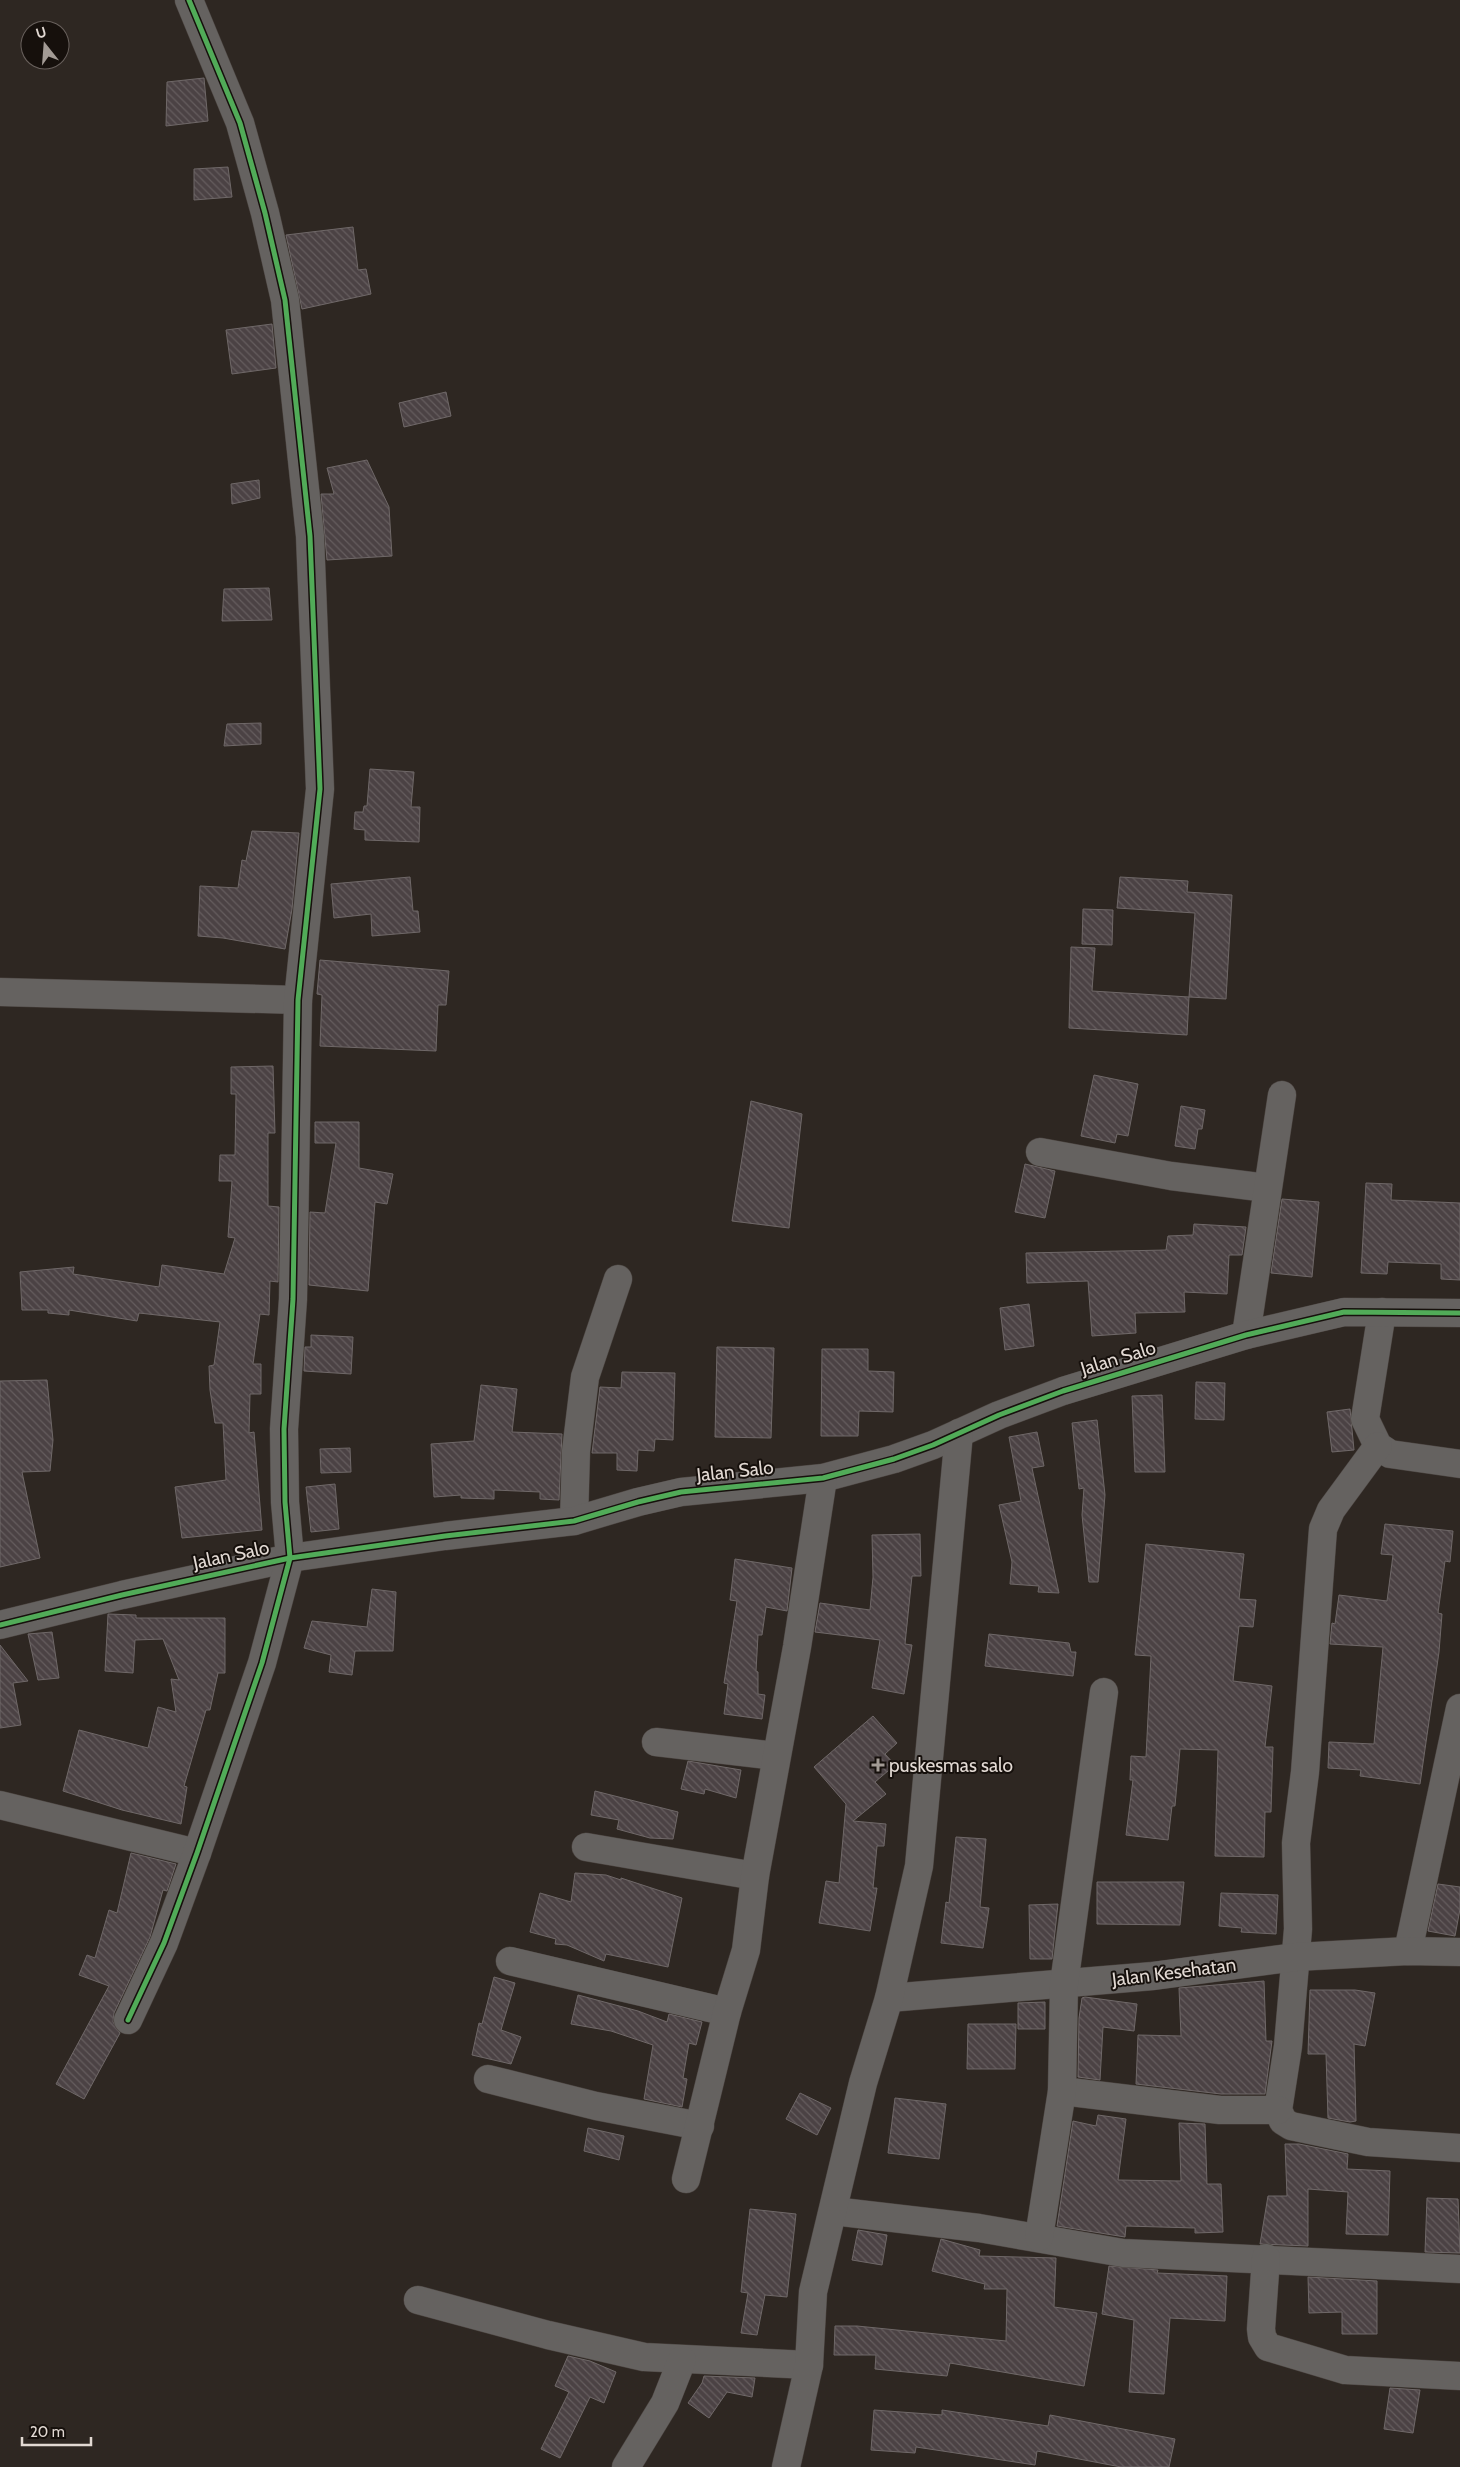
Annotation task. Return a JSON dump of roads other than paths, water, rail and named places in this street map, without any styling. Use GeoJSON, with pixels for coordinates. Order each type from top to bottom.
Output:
{"type":"FeatureCollection","features":[{"type":"Feature","properties":{"kind":"street"},"geometry":{"type":"LineString","coordinates":[[128,2020],[164,1943],[197,1853],[262,1663],[290,1558],[285,1502],[284,1429],[293,1290],[298,1000],[320,789],[310,536],[297,404],[284,300],[265,213],[240,123],[189,0]]}},
{"type":"Feature","properties":{"kind":"street"},"geometry":{"type":"LineString","coordinates":[[0,992],[298,1000]]}},
{"type":"Feature","properties":{"kind":"street"},"geometry":{"type":"LineString","coordinates":[[1246,1335],[1282,1095]]}},
{"type":"Feature","properties":{"kind":"street"},"geometry":{"type":"LineString","coordinates":[[1040,1152],[1171,1176],[1267,1188]]}},
{"type":"Feature","properties":{"kind":"street"},"geometry":{"type":"LineString","coordinates":[[574,1521],[576,1451],[586,1377],[618,1279]]}},
{"type":"Feature","properties":{"kind":"street","name":"Jalan Salo"},"geometry":{"type":"LineString","coordinates":[[0,1625],[122,1595],[290,1558],[445,1536],[574,1521],[638,1502],[681,1492],[823,1478],[894,1459],[1063,1391],[1246,1335],[1344,1312],[1460,1313]]}},
{"type":"Feature","properties":{"kind":"street"},"geometry":{"type":"LineString","coordinates":[[1382,1312],[1364,1419],[1378,1446],[1390,1454],[1460,1464]]}},
{"type":"Feature","properties":{"kind":"street"},"geometry":{"type":"LineString","coordinates":[[786,2467],[809,2365],[814,2292],[863,2083],[889,1998],[919,1866],[959,1433]]}},
{"type":"Feature","properties":{"kind":"street"},"geometry":{"type":"LineString","coordinates":[[1378,1446],[1331,1510],[1323,1529],[1305,1772],[1296,1843],[1298,1928],[1296,1957],[1288,2046],[1278,2110],[1283,2121],[1291,2126],[1329,2134],[1368,2142],[1460,2148]]}},
{"type":"Feature","properties":{"kind":"street"},"geometry":{"type":"LineString","coordinates":[[686,2180],[727,2012],[746,1950],[755,1876],[797,1646],[823,1478]]}},
{"type":"Feature","properties":{"kind":"street"},"geometry":{"type":"LineString","coordinates":[[1039,2237],[1062,2092],[1064,1984],[1104,1692]]}},
{"type":"Feature","properties":{"kind":"street"},"geometry":{"type":"LineString","coordinates":[[1408,1951],[1460,1708]]}},
{"type":"Feature","properties":{"kind":"street"},"geometry":{"type":"LineString","coordinates":[[656,1742],[776,1756]]}},
{"type":"Feature","properties":{"kind":"street"},"geometry":{"type":"LineString","coordinates":[[0,1804],[197,1853]]}},
{"type":"Feature","properties":{"kind":"street"},"geometry":{"type":"LineString","coordinates":[[586,1847],[755,1876]]}},
{"type":"Feature","properties":{"kind":"street","name":"Jalan Kesehatan"},"geometry":{"type":"LineString","coordinates":[[889,1998],[1153,1976],[1296,1957],[1408,1951],[1460,1952]]}},
{"type":"Feature","properties":{"kind":"street"},"geometry":{"type":"LineString","coordinates":[[510,1961],[727,2012]]}},
{"type":"Feature","properties":{"kind":"street"},"geometry":{"type":"LineString","coordinates":[[488,2079],[596,2106],[700,2126]]}},
{"type":"Feature","properties":{"kind":"street"},"geometry":{"type":"LineString","coordinates":[[1062,2092],[1220,2110],[1278,2110]]}},
{"type":"Feature","properties":{"kind":"street"},"geometry":{"type":"LineString","coordinates":[[833,2211],[1039,2237],[1123,2252],[1266,2258],[1342,2265],[1460,2269]]}},
{"type":"Feature","properties":{"kind":"street"},"geometry":{"type":"LineString","coordinates":[[1266,2258],[1261,2330],[1262,2337],[1268,2347],[1345,2370],[1460,2376]]}},
{"type":"Feature","properties":{"kind":"street"},"geometry":{"type":"LineString","coordinates":[[418,2300],[548,2336],[651,2358],[682,2360],[702,2358],[809,2365]]}},
{"type":"Feature","properties":{"kind":"street"},"geometry":{"type":"LineString","coordinates":[[626,2467],[665,2403],[682,2360]]}},
{"type":"Feature","properties":{"kind":"place","name":"puskesmas salo"},"geometry":{"type":"Point","coordinates":[878,1765]}}]}
